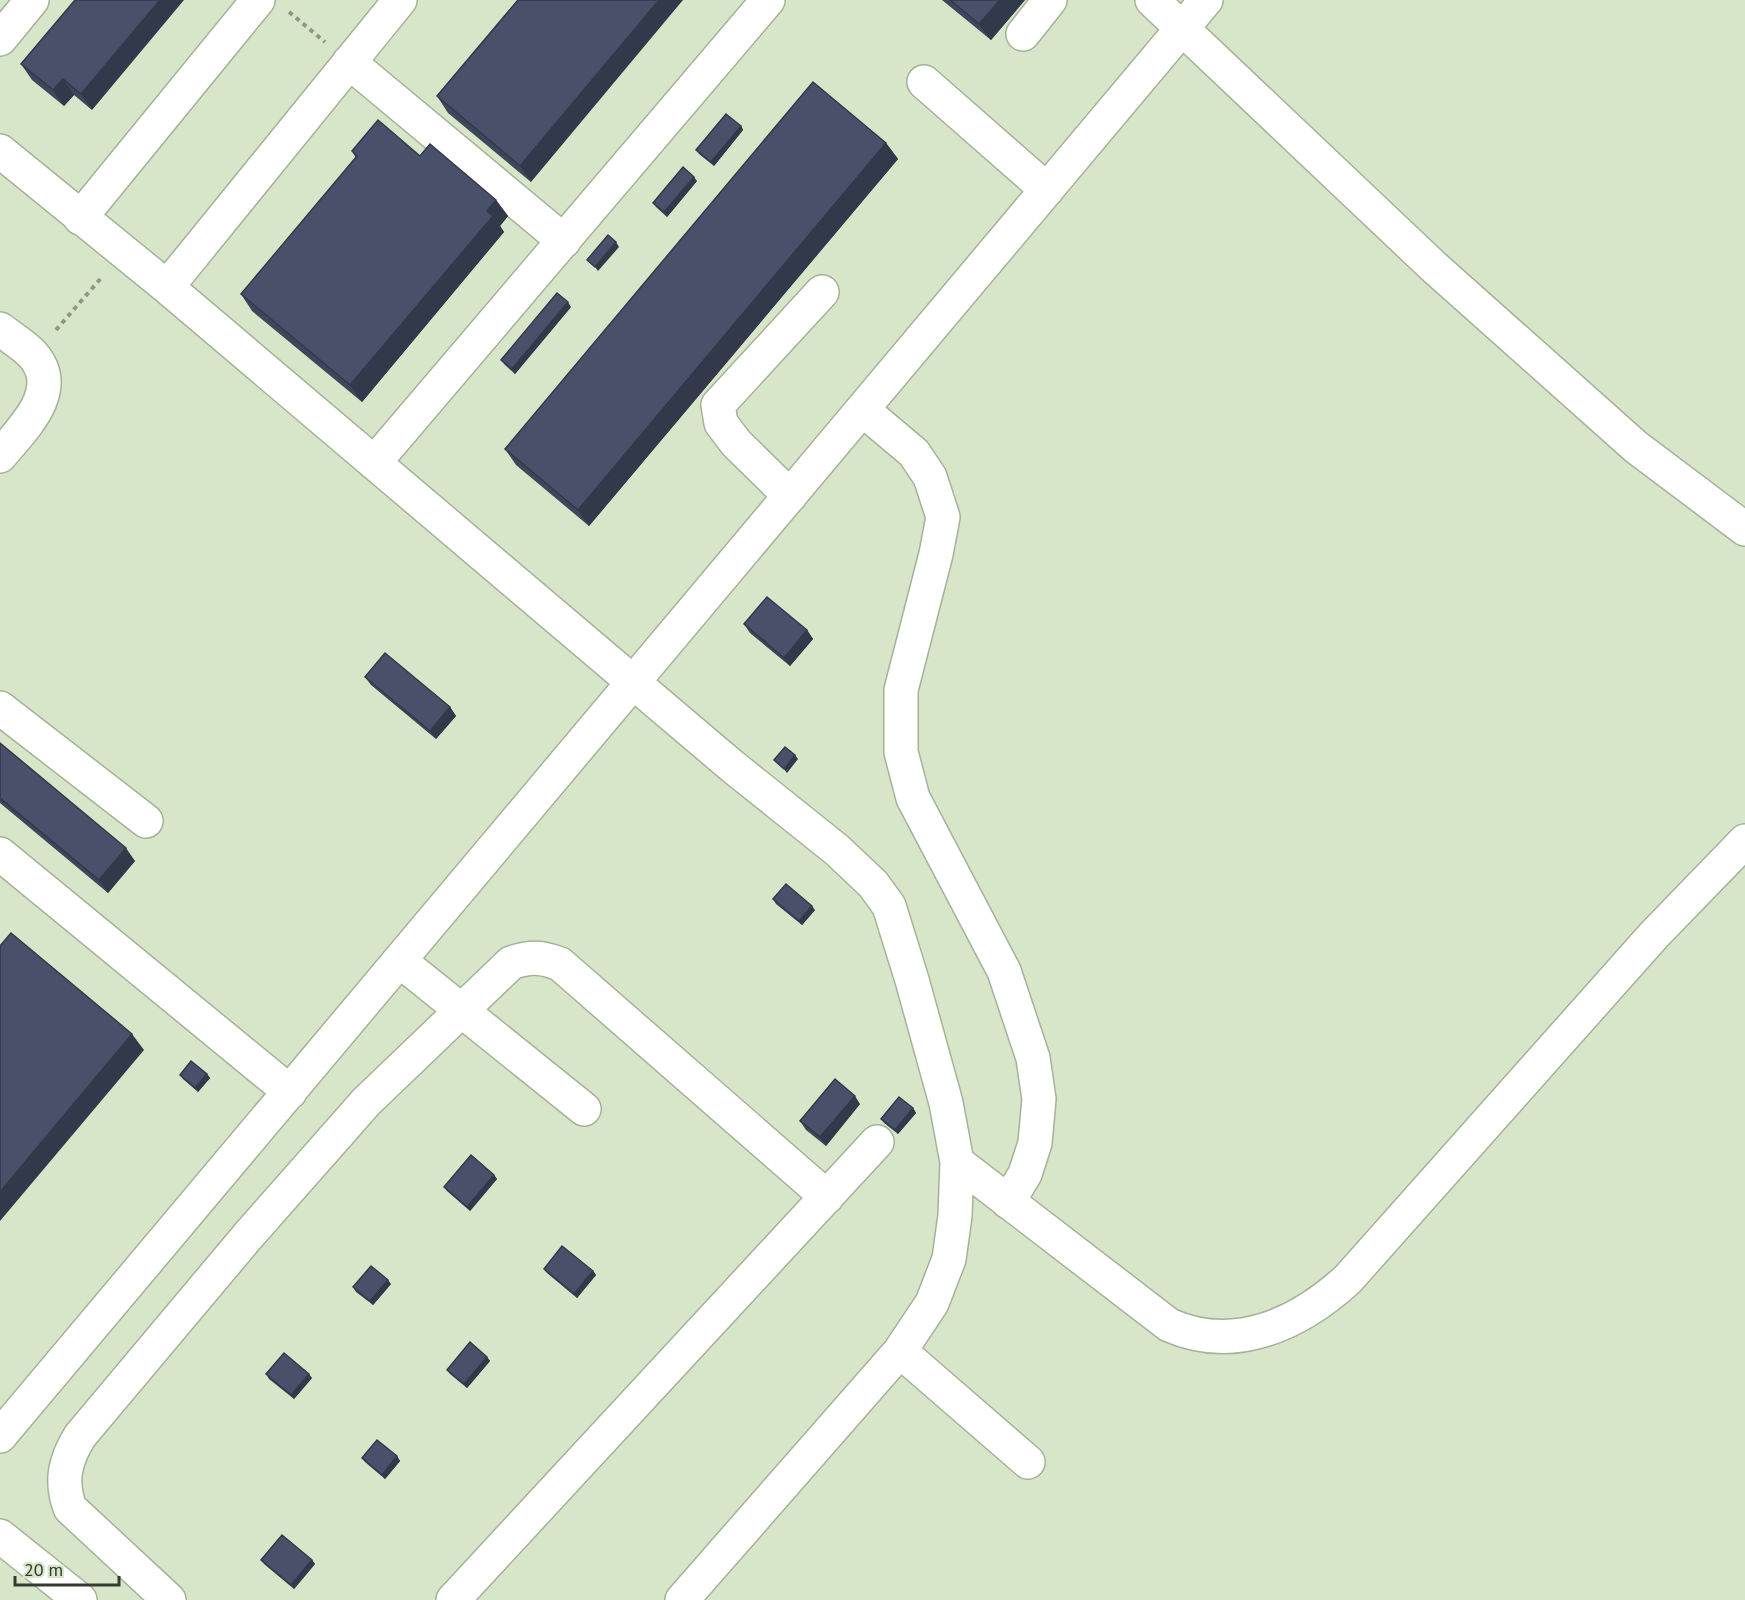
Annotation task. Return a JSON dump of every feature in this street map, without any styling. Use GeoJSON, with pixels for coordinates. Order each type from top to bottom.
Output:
{"type":"FeatureCollection","features":[{"type":"Feature","properties":{"kind":"lane"},"geometry":{"type":"LineString","coordinates":[[0,39],[32,0]]}},
{"type":"Feature","properties":{"kind":"lane"},"geometry":{"type":"LineString","coordinates":[[167,286],[400,0]]}},
{"type":"Feature","properties":{"kind":"lane"},"geometry":{"type":"LineString","coordinates":[[374,464],[768,0]]}},
{"type":"Feature","properties":{"kind":"lane"},"geometry":{"type":"LineString","coordinates":[[1023,34],[1050,0]]}},
{"type":"Feature","properties":{"kind":"lane"},"geometry":{"type":"LineString","coordinates":[[1152,0],[1434,267],[1636,447],[1745,529]]}},
{"type":"Feature","properties":{"kind":"lane"},"geometry":{"type":"LineString","coordinates":[[0,1436],[1206,0]]}},
{"type":"Feature","properties":{"kind":"lane"},"geometry":{"type":"LineString","coordinates":[[80,218],[270,3]]}},
{"type":"Feature","properties":{"kind":"lane"},"geometry":{"type":"LineString","coordinates":[[349,62],[564,241]]}},
{"type":"Feature","properties":{"kind":"lane"},"geometry":{"type":"LineString","coordinates":[[924,82],[1047,190]]}},
{"type":"Feature","properties":{"kind":"lane"},"geometry":{"type":"LineString","coordinates":[[0,151],[80,218],[167,286],[633,683],[837,850],[873,884],[889,906],[946,1103],[957,1162],[955,1216],[949,1259],[932,1303],[900,1351],[682,1600]]}},
{"type":"Feature","properties":{"kind":"lane"},"geometry":{"type":"LineString","coordinates":[[790,496],[736,443],[721,423],[718,405],[822,292]]}},
{"type":"Feature","properties":{"kind":"lane"},"geometry":{"type":"LineString","coordinates":[[0,329],[33,356],[44,382],[43,398],[37,411],[0,456]]}},
{"type":"Feature","properties":{"kind":"lane"},"geometry":{"type":"LineString","coordinates":[[863,410],[914,453],[930,477],[942,517],[936,554],[902,690],[901,753],[913,798],[1004,971],[1033,1058],[1039,1099],[1035,1143],[1025,1174],[1008,1202]]}},
{"type":"Feature","properties":{"kind":"lane"},"geometry":{"type":"LineString","coordinates":[[0,708],[146,821]]}},
{"type":"Feature","properties":{"kind":"lane"},"geometry":{"type":"LineString","coordinates":[[957,1162],[1169,1325],[1189,1334],[1213,1337],[1244,1335],[1278,1327],[1306,1313],[1348,1278],[1654,935],[1745,841]]}},
{"type":"Feature","properties":{"kind":"lane"},"geometry":{"type":"LineString","coordinates":[[0,854],[290,1092]]}},
{"type":"Feature","properties":{"kind":"lane"},"geometry":{"type":"LineString","coordinates":[[169,1600],[70,1508],[64,1491],[64,1473],[69,1454],[80,1436],[240,1246],[366,1102],[511,963],[526,957],[543,957],[560,964],[827,1197]]}},
{"type":"Feature","properties":{"kind":"lane"},"geometry":{"type":"LineString","coordinates":[[400,961],[584,1109]]}},
{"type":"Feature","properties":{"kind":"lane"},"geometry":{"type":"LineString","coordinates":[[453,1600],[878,1142]]}},
{"type":"Feature","properties":{"kind":"lane"},"geometry":{"type":"LineString","coordinates":[[900,1351],[1028,1462]]}},
{"type":"Feature","properties":{"kind":"lane"},"geometry":{"type":"LineString","coordinates":[[0,1536],[80,1600]]}},
{"type":"Feature","properties":{"kind":"path"},"geometry":{"type":"LineString","coordinates":[[270,3],[349,62]]}},
{"type":"Feature","properties":{"kind":"path"},"geometry":{"type":"LineString","coordinates":[[33,356],[124,253]]}},
{"type":"Feature","properties":{"kind":"building"},"geometry":{"type":"Polygon","coordinates":[[[75,0],[160,0],[81,94],[63,79],[53,90],[21,64],[75,0]]]}},
{"type":"Feature","properties":{"kind":"building"},"geometry":{"type":"Polygon","coordinates":[[[518,0],[659,0],[520,166],[437,96],[518,0]]]}},
{"type":"Feature","properties":{"kind":"building"},"geometry":{"type":"Polygon","coordinates":[[[950,0],[1000,0],[979,24],[950,0]]]}},
{"type":"Feature","properties":{"kind":"building"},"geometry":{"type":"Polygon","coordinates":[[[813,82],[886,143],[578,510],[505,449],[813,82]]]}},
{"type":"Feature","properties":{"kind":"building"},"geometry":{"type":"Polygon","coordinates":[[[726,114],[741,126],[711,162],[696,150],[726,114]]]}},
{"type":"Feature","properties":{"kind":"building"},"geometry":{"type":"Polygon","coordinates":[[[378,120],[420,156],[430,144],[496,200],[487,211],[493,216],[350,385],[241,294],[357,156],[352,151],[378,120]]]}},
{"type":"Feature","properties":{"kind":"building"},"geometry":{"type":"Polygon","coordinates":[[[683,167],[694,177],[664,212],[653,203],[683,167]]]}},
{"type":"Feature","properties":{"kind":"building"},"geometry":{"type":"Polygon","coordinates":[[[608,235],[616,242],[595,267],[587,260],[608,235]]]}},
{"type":"Feature","properties":{"kind":"building"},"geometry":{"type":"Polygon","coordinates":[[[557,293],[568,302],[512,369],[501,360],[557,293]]]}},
{"type":"Feature","properties":{"kind":"building"},"geometry":{"type":"Polygon","coordinates":[[[767,597],[807,630],[784,658],[744,624],[767,597]]]}},
{"type":"Feature","properties":{"kind":"building"},"geometry":{"type":"Polygon","coordinates":[[[385,653],[450,707],[430,731],[365,677],[385,653]]]}},
{"type":"Feature","properties":{"kind":"building"},"geometry":{"type":"Polygon","coordinates":[[[0,743],[126,848],[99,880],[0,798],[0,743]]]}},
{"type":"Feature","properties":{"kind":"building"},"geometry":{"type":"Polygon","coordinates":[[[785,747],[795,755],[784,769],[774,760],[785,747]]]}},
{"type":"Feature","properties":{"kind":"building"},"geometry":{"type":"Polygon","coordinates":[[[786,884],[812,906],[799,921],[773,899],[786,884]]]}},
{"type":"Feature","properties":{"kind":"building"},"geometry":{"type":"Polygon","coordinates":[[[11,933],[132,1034],[0,1192],[0,946],[11,933]]]}},
{"type":"Feature","properties":{"kind":"building"},"geometry":{"type":"Polygon","coordinates":[[[191,1061],[207,1074],[195,1088],[180,1075],[191,1061]]]}},
{"type":"Feature","properties":{"kind":"building"},"geometry":{"type":"Polygon","coordinates":[[[835,1079],[855,1096],[820,1137],[800,1121],[835,1079]]]}},
{"type":"Feature","properties":{"kind":"building"},"geometry":{"type":"Polygon","coordinates":[[[899,1097],[913,1108],[895,1130],[881,1119],[899,1097]]]}},
{"type":"Feature","properties":{"kind":"building"},"geometry":{"type":"Polygon","coordinates":[[[471,1155],[494,1175],[467,1207],[444,1187],[471,1155]]]}},
{"type":"Feature","properties":{"kind":"building"},"geometry":{"type":"Polygon","coordinates":[[[562,1246],[593,1271],[574,1294],[544,1269],[562,1246]]]}},
{"type":"Feature","properties":{"kind":"building"},"geometry":{"type":"Polygon","coordinates":[[[371,1266],[388,1280],[370,1301],[353,1287],[371,1266]]]}},
{"type":"Feature","properties":{"kind":"building"},"geometry":{"type":"Polygon","coordinates":[[[470,1342],[487,1357],[464,1384],[447,1370],[470,1342]]]}},
{"type":"Feature","properties":{"kind":"building"},"geometry":{"type":"Polygon","coordinates":[[[284,1353],[309,1374],[291,1395],[266,1374],[284,1353]]]}},
{"type":"Feature","properties":{"kind":"building"},"geometry":{"type":"Polygon","coordinates":[[[377,1440],[397,1456],[382,1475],[362,1458],[377,1440]]]}},
{"type":"Feature","properties":{"kind":"building"},"geometry":{"type":"Polygon","coordinates":[[[282,1535],[312,1560],[291,1585],[261,1560],[282,1535]]]}}]}
